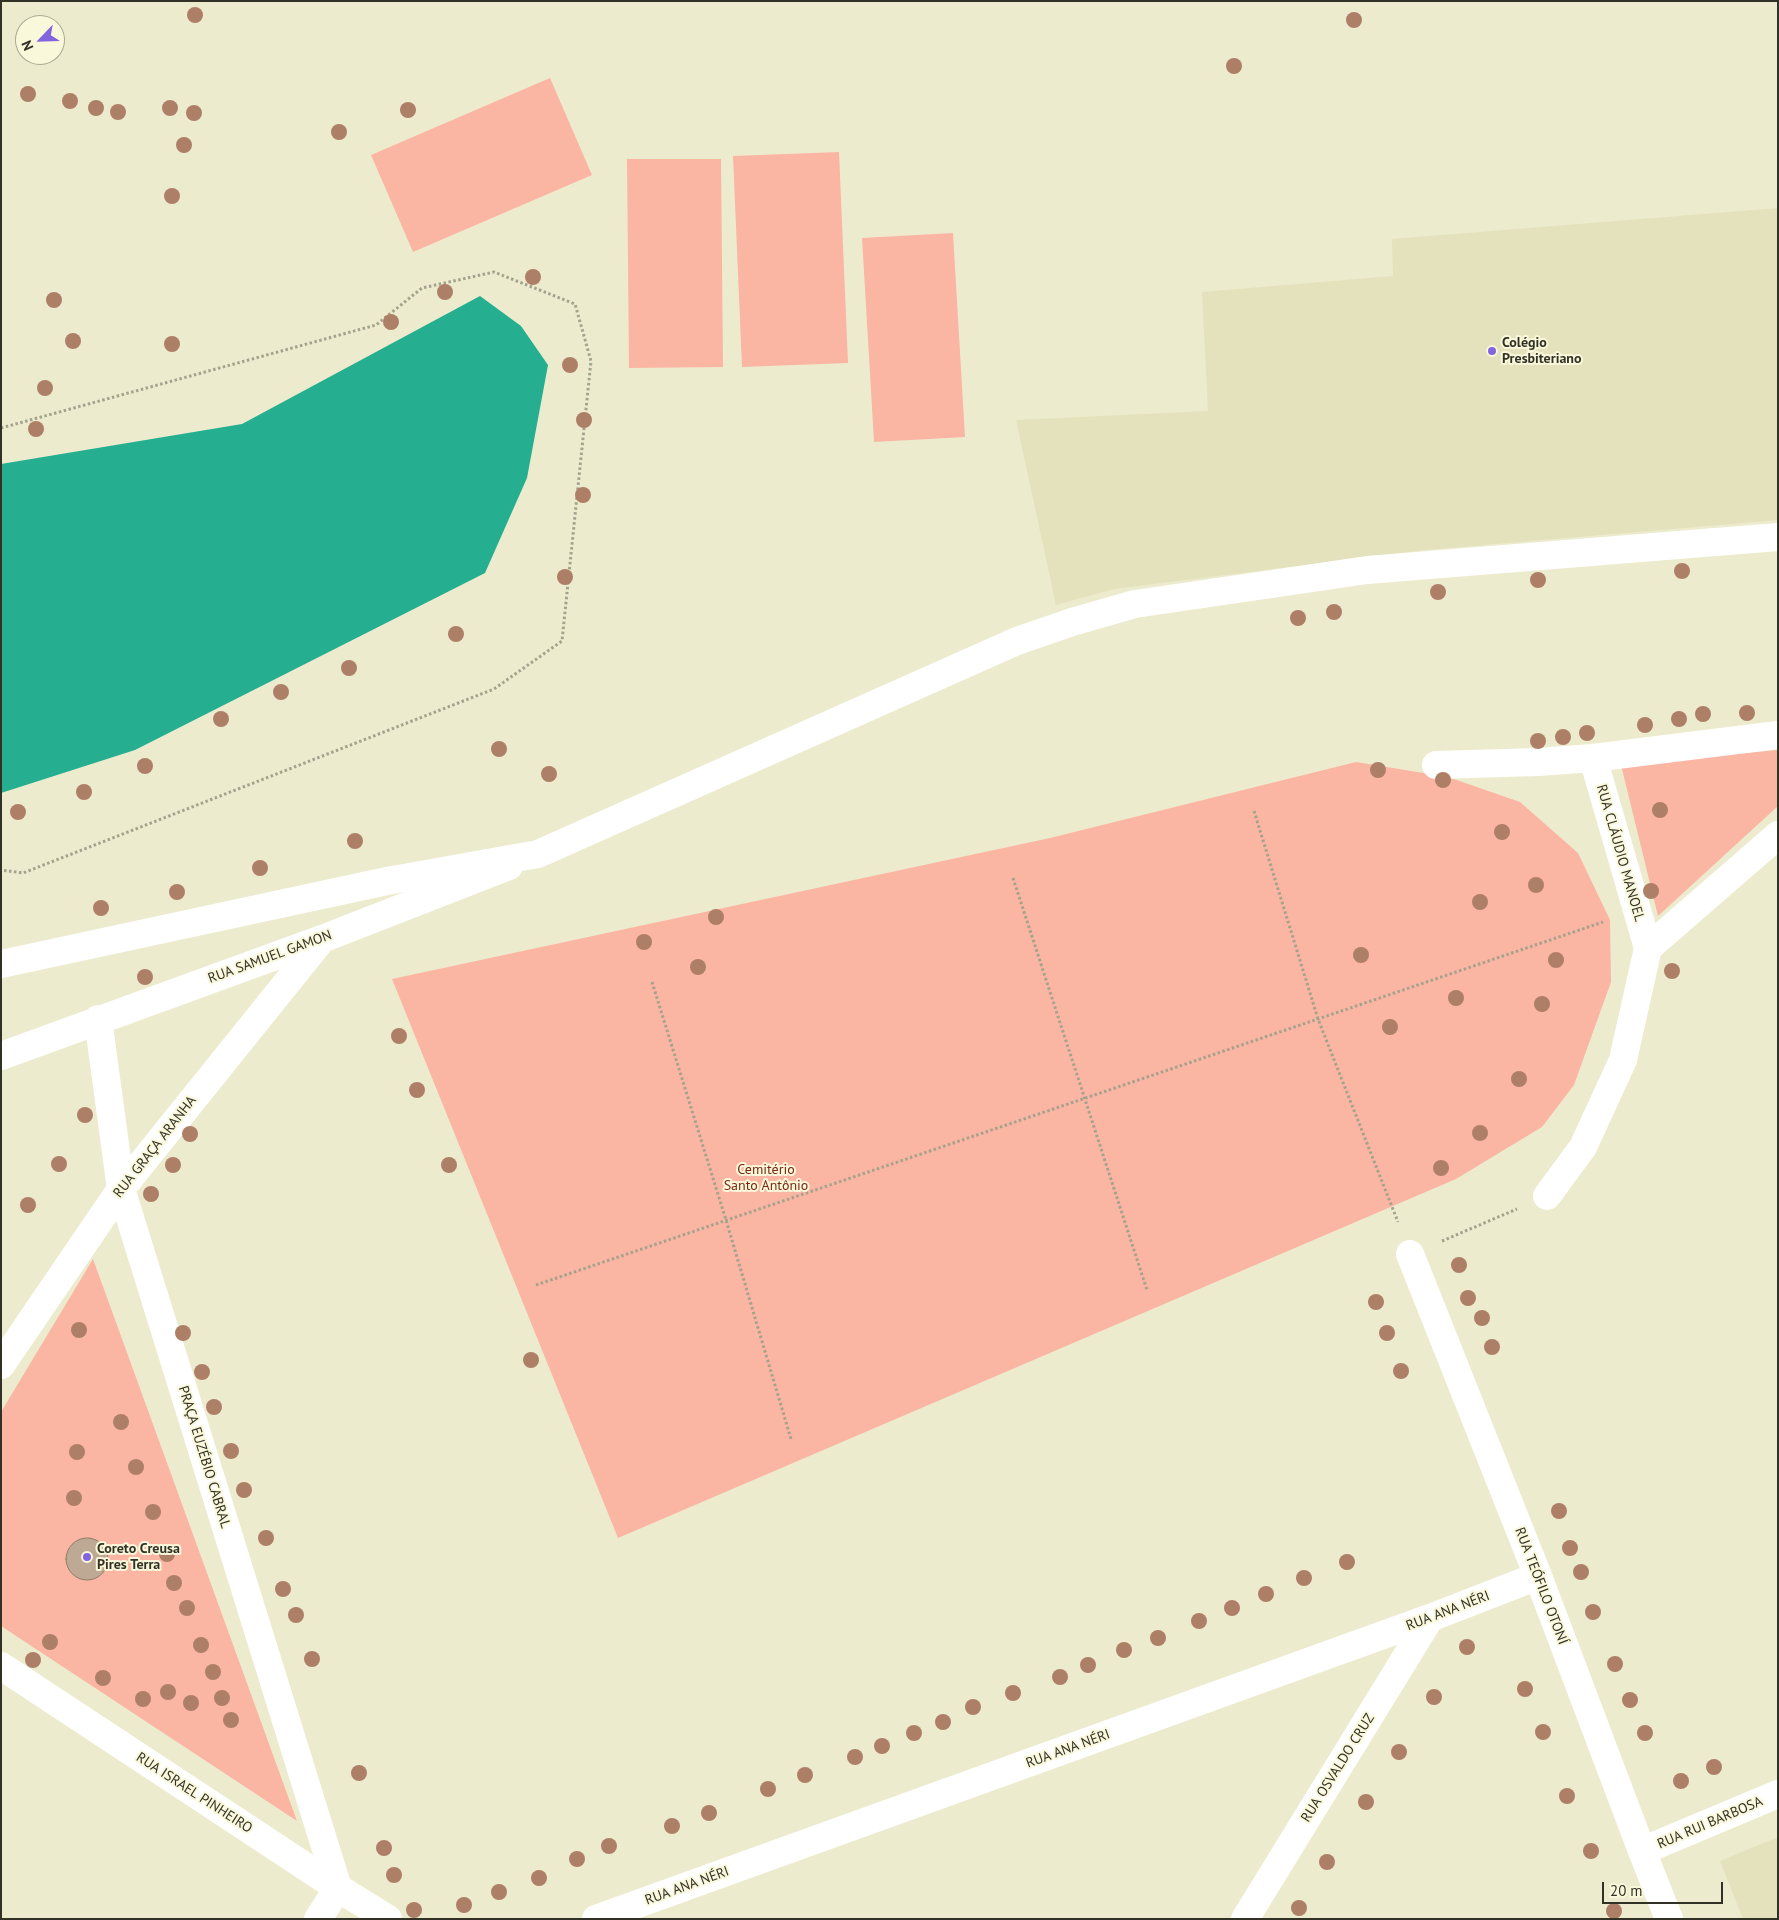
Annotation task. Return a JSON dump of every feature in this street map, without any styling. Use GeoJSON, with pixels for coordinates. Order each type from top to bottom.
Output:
{"type":"FeatureCollection","features":[{"type":"Feature","properties":{"kind":"street"},"geometry":{"type":"LineString","coordinates":[[1,964],[387,882],[538,854],[1017,641],[1072,622],[1135,604],[1367,570],[1778,536]]}},
{"type":"Feature","properties":{"kind":"street"},"geometry":{"type":"LineString","coordinates":[[1436,765],[1538,762],[1593,758],[1778,735]]}},
{"type":"Feature","properties":{"kind":"street","name":"RUA CLÁUDIO MANOEL"},"geometry":{"type":"LineString","coordinates":[[1547,1196],[1583,1147],[1623,1060],[1648,948],[1593,758]]}},
{"type":"Feature","properties":{"kind":"street"},"geometry":{"type":"LineString","coordinates":[[1648,948],[1778,835]]}},
{"type":"Feature","properties":{"kind":"street","name":"RUA SAMUEL GAMON"},"geometry":{"type":"LineString","coordinates":[[1,1056],[322,938],[538,854]]}},
{"type":"Feature","properties":{"kind":"street","name":"RUA GRAÇA ARANHA"},"geometry":{"type":"LineString","coordinates":[[1,1366],[121,1189],[322,938]]}},
{"type":"Feature","properties":{"kind":"street","name":"PRAÇA EUZÉBIO CABRAL"},"geometry":{"type":"LineString","coordinates":[[98,1019],[121,1189],[338,1888]]}},
{"type":"Feature","properties":{"kind":"street","name":"RUA TEÓFILO OTONÍ"},"geometry":{"type":"LineString","coordinates":[[1410,1254],[1538,1576],[1669,1919]]}},
{"type":"Feature","properties":{"kind":"street","name":"RUA ANA NÉRI"},"geometry":{"type":"LineString","coordinates":[[596,1919],[1430,1618],[1538,1576]]}},
{"type":"Feature","properties":{"kind":"street","name":"RUA OSVALDO CRUZ"},"geometry":{"type":"LineString","coordinates":[[1245,1919],[1430,1618]]}},
{"type":"Feature","properties":{"kind":"street","name":"RUA ISRAEL PINHEIRO"},"geometry":{"type":"LineString","coordinates":[[1,1666],[388,1919]]}},
{"type":"Feature","properties":{"kind":"street","name":"RUA RUI BARBOSA"},"geometry":{"type":"LineString","coordinates":[[1642,1851],[1778,1794]]}},
{"type":"Feature","properties":{"kind":"street"},"geometry":{"type":"LineString","coordinates":[[318,1919],[338,1888]]}},
{"type":"Feature","properties":{"kind":"path"},"geometry":{"type":"LineString","coordinates":[[1,428],[376,325],[422,288],[494,272],[575,304],[591,361],[562,641],[494,690],[23,873],[1,870]]}},
{"type":"Feature","properties":{"kind":"path"},"geometry":{"type":"LineString","coordinates":[[1254,811],[1318,1019],[1410,1254],[1547,1196]]}},
{"type":"Feature","properties":{"kind":"path"},"geometry":{"type":"LineString","coordinates":[[1013,878],[1146,1290]]}},
{"type":"Feature","properties":{"kind":"path"},"geometry":{"type":"LineString","coordinates":[[536,1285],[1637,911]]}},
{"type":"Feature","properties":{"kind":"path"},"geometry":{"type":"LineString","coordinates":[[652,982],[726,1220],[791,1439]]}},
{"type":"Feature","properties":{"kind":"shaded area","name":"Colégio Presbiteriano"},"geometry":{"type":"Polygon","coordinates":[[[1778,208],[1778,520],[1425,550],[1114,589],[1056,605],[1016,420],[1208,411],[1202,292],[1393,276],[1392,239],[1778,208]]]}},
{"type":"Feature","properties":{"kind":"shaded area"},"geometry":{"type":"Polygon","coordinates":[[[1778,1837],[1778,1919],[1743,1919],[1720,1861],[1778,1837]]]}},
{"type":"Feature","properties":{"kind":"green space"},"geometry":{"type":"Polygon","coordinates":[[[550,78],[592,175],[413,252],[371,155],[550,78]]]}},
{"type":"Feature","properties":{"kind":"green space"},"geometry":{"type":"Polygon","coordinates":[[[839,152],[848,363],[742,367],[733,156],[839,152]]]}},
{"type":"Feature","properties":{"kind":"green space"},"geometry":{"type":"Polygon","coordinates":[[[627,159],[721,159],[723,367],[629,368],[627,159]]]}},
{"type":"Feature","properties":{"kind":"green space"},"geometry":{"type":"Polygon","coordinates":[[[953,233],[965,437],[874,442],[862,238],[953,233]]]}},
{"type":"Feature","properties":{"kind":"green space"},"geometry":{"type":"Polygon","coordinates":[[[1778,750],[1778,806],[1658,916],[1621,765],[1778,750]]]}},
{"type":"Feature","properties":{"kind":"green space","name":"Cemitério Santo Antônio"},"geometry":{"type":"Polygon","coordinates":[[[1356,762],[1448,777],[1520,802],[1578,853],[1610,920],[1611,982],[1574,1085],[1542,1127],[1456,1179],[618,1538],[392,979],[1050,838],[1356,762]]]}},
{"type":"Feature","properties":{"kind":"green space"},"geometry":{"type":"Polygon","coordinates":[[[93,1259],[297,1821],[1,1626],[1,1412],[93,1259]]]}},
{"type":"Feature","properties":{"kind":"water"},"geometry":{"type":"Polygon","coordinates":[[[480,296],[521,326],[548,365],[527,478],[485,573],[135,750],[1,793],[1,464],[242,424],[480,296]]]}},
{"type":"Feature","properties":{"kind":"building","name":"Coreto Creusa Pires Terra"},"geometry":{"type":"Polygon","coordinates":[[[83,1538],[91,1538],[102,1544],[108,1559],[102,1574],[91,1580],[83,1580],[72,1574],[66,1563],[66,1555],[72,1544],[83,1538]]]}},
{"type":"Feature","properties":{"kind":"place","name":"Colégio Presbiteriano"},"geometry":{"type":"Point","coordinates":[1492,351]}},
{"type":"Feature","properties":{"kind":"place","name":"Coreto Creusa Pires Terra"},"geometry":{"type":"Point","coordinates":[87,1557]}}]}
